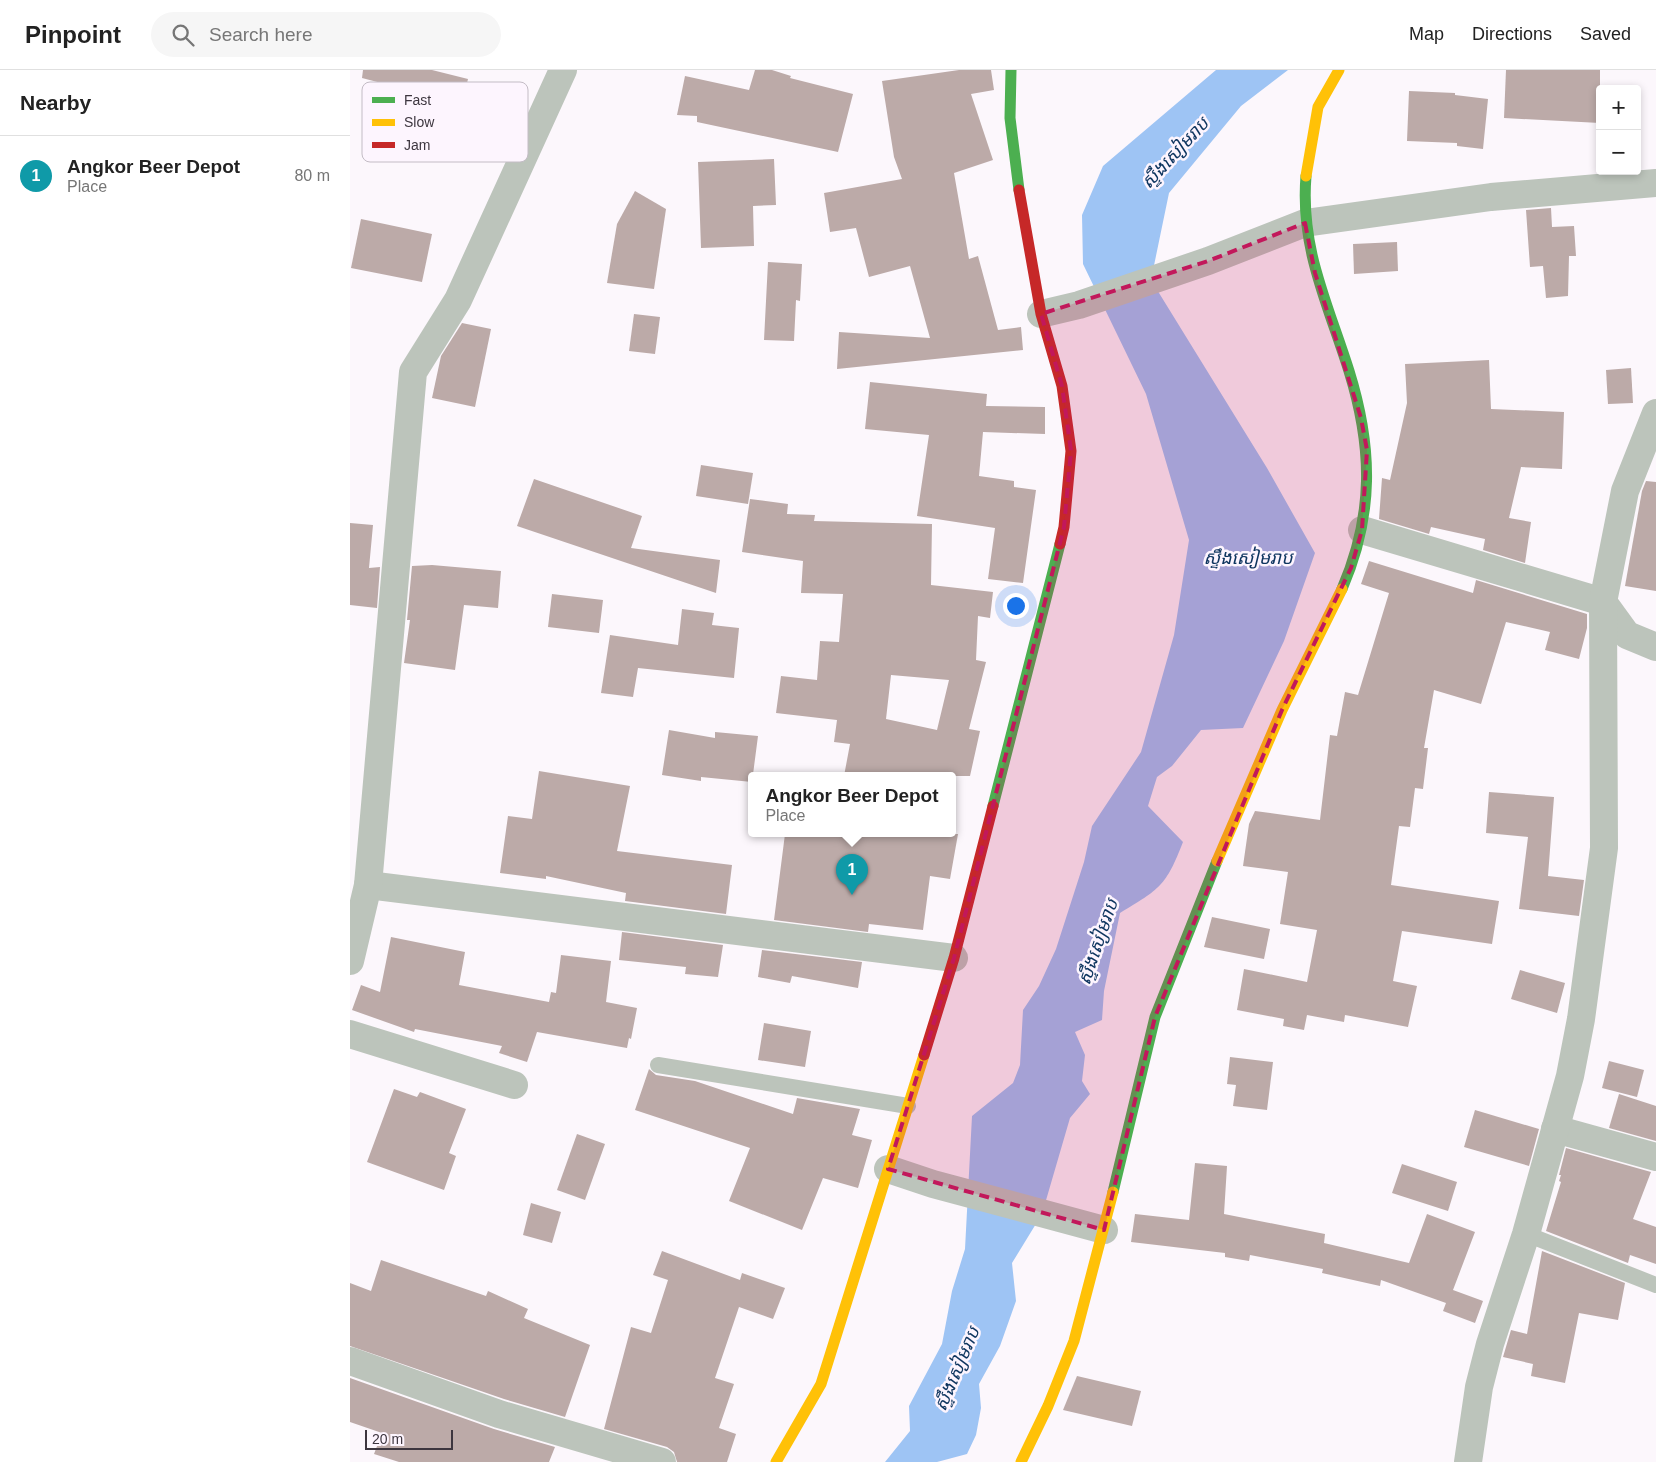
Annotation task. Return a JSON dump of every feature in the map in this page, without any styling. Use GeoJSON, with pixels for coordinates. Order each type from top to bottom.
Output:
{"type":"FeatureCollection","features":[{"type":"Feature","properties":{"kind":"street"},"geometry":{"type":"LineString","coordinates":[[528,147],[563,70]]}},
{"type":"Feature","properties":{"kind":"street"},"geometry":{"type":"LineString","coordinates":[[776,1462],[821,1384],[954,958],[1064,527],[1071,451],[1062,386],[1041,314],[1021,204],[1011,128],[1011,70]]}},
{"type":"Feature","properties":{"kind":"street"},"geometry":{"type":"LineString","coordinates":[[1021,1462],[1048,1406],[1074,1341],[1104,1230],[1155,1017],[1220,852],[1282,710],[1334,607],[1351,568],[1362,530],[1366,497],[1367,450],[1363,426],[1349,372],[1314,273],[1305,223],[1306,178],[1318,107],[1339,70]]}},
{"type":"Feature","properties":{"kind":"street"},"geometry":{"type":"LineString","coordinates":[[350,961],[368,885],[413,372],[458,300],[521,162]]}},
{"type":"Feature","properties":{"kind":"street"},"geometry":{"type":"LineString","coordinates":[[1041,314],[1079,305],[1208,261],[1305,223],[1492,197],[1656,183]]}},
{"type":"Feature","properties":{"kind":"street"},"geometry":{"type":"LineString","coordinates":[[1468,1462],[1479,1388],[1490,1344],[1526,1234],[1570,1076],[1581,1019],[1604,848],[1603,602],[1625,491],[1656,413]]}},
{"type":"Feature","properties":{"kind":"street"},"geometry":{"type":"LineString","coordinates":[[1362,530],[1603,602],[1627,635],[1656,647]]}},
{"type":"Feature","properties":{"kind":"street"},"geometry":{"type":"LineString","coordinates":[[368,885],[954,958]]}},
{"type":"Feature","properties":{"kind":"street"},"geometry":{"type":"LineString","coordinates":[[350,1034],[514,1085]]}},
{"type":"Feature","properties":{"kind":"street"},"geometry":{"type":"LineString","coordinates":[[1555,1129],[1656,1157]]}},
{"type":"Feature","properties":{"kind":"street"},"geometry":{"type":"LineString","coordinates":[[888,1169],[933,1184],[1104,1230]]}},
{"type":"Feature","properties":{"kind":"street"},"geometry":{"type":"LineString","coordinates":[[350,1361],[499,1414],[662,1462]]}},
{"type":"Feature","properties":{"kind":"lane"},"geometry":{"type":"LineString","coordinates":[[658,1064],[908,1106]]}},
{"type":"Feature","properties":{"kind":"lane"},"geometry":{"type":"LineString","coordinates":[[1526,1234],[1656,1285]]}},
{"type":"Feature","properties":{"kind":"highlighted area"},"geometry":{"type":"Polygon","coordinates":[[[1305,223],[1315,273],[1361,418],[1367,450],[1362,530],[1351,568],[1282,710],[1155,1017],[1104,1230],[888,1169],[954,958],[1064,527],[1071,451],[1062,386],[1041,314],[1208,261],[1305,223]]]}},
{"type":"Feature","properties":{"kind":"water","name":"ស្ទឹងសៀមរាប"},"geometry":{"type":"Polygon","coordinates":[[[1216,70],[1288,70],[1241,106],[1169,193],[1151,280],[1267,468],[1315,553],[1284,641],[1243,728],[1201,730],[1172,766],[1157,777],[1148,806],[1183,842],[1172,868],[1160,885],[1153,892],[1120,913],[1104,991],[1102,1020],[1075,1032],[1085,1055],[1082,1081],[1090,1094],[1070,1118],[1042,1214],[1012,1263],[1016,1301],[1000,1346],[979,1384],[981,1408],[976,1435],[967,1454],[937,1462],[885,1462],[910,1431],[909,1406],[942,1344],[952,1291],[965,1249],[972,1116],[1013,1083],[1020,1065],[1023,1010],[1039,986],[1056,949],[1084,862],[1092,826],[1141,752],[1174,635],[1189,540],[1146,394],[1083,264],[1082,215],[1103,166],[1216,70]]]}},
{"type":"Feature","properties":{"kind":"building"},"geometry":{"type":"Polygon","coordinates":[[[363,70],[432,70],[468,79],[467,82],[377,82],[362,78],[363,70]]]}},
{"type":"Feature","properties":{"kind":"building"},"geometry":{"type":"Polygon","coordinates":[[[755,70],[772,70],[791,76],[790,78],[853,94],[838,152],[697,122],[697,116],[677,115],[685,76],[749,90],[755,70]]]}},
{"type":"Feature","properties":{"kind":"building"},"geometry":{"type":"Polygon","coordinates":[[[959,70],[991,70],[994,90],[971,94],[993,160],[954,173],[969,259],[978,256],[998,330],[1021,327],[1023,350],[837,369],[839,332],[930,338],[910,266],[869,277],[856,228],[830,232],[824,193],[902,179],[894,157],[882,81],[959,70]]]}},
{"type":"Feature","properties":{"kind":"building"},"geometry":{"type":"Polygon","coordinates":[[[1506,70],[1600,70],[1600,85],[1596,85],[1596,123],[1504,118],[1506,70]]]}},
{"type":"Feature","properties":{"kind":"building"},"geometry":{"type":"Polygon","coordinates":[[[1409,91],[1455,93],[1455,95],[1488,99],[1483,149],[1457,146],[1457,143],[1407,141],[1409,91]]]}},
{"type":"Feature","properties":{"kind":"building"},"geometry":{"type":"Polygon","coordinates":[[[774,159],[776,205],[753,206],[754,246],[701,248],[698,162],[774,159]]]}},
{"type":"Feature","properties":{"kind":"building"},"geometry":{"type":"Polygon","coordinates":[[[635,191],[666,209],[654,289],[607,283],[617,224],[635,191]]]}},
{"type":"Feature","properties":{"kind":"building"},"geometry":{"type":"Polygon","coordinates":[[[1551,208],[1552,227],[1574,226],[1576,256],[1569,256],[1568,296],[1546,298],[1543,266],[1530,267],[1526,210],[1551,208]]]}},
{"type":"Feature","properties":{"kind":"building"},"geometry":{"type":"Polygon","coordinates":[[[361,219],[432,234],[422,282],[351,268],[361,219]]]}},
{"type":"Feature","properties":{"kind":"building"},"geometry":{"type":"Polygon","coordinates":[[[1397,242],[1398,271],[1354,274],[1353,244],[1397,242]]]}},
{"type":"Feature","properties":{"kind":"building"},"geometry":{"type":"Polygon","coordinates":[[[768,262],[802,264],[800,301],[796,300],[794,341],[764,340],[768,262]]]}},
{"type":"Feature","properties":{"kind":"building"},"geometry":{"type":"Polygon","coordinates":[[[634,314],[660,317],[655,354],[629,351],[634,314]]]}},
{"type":"Feature","properties":{"kind":"building"},"geometry":{"type":"Polygon","coordinates":[[[462,323],[491,329],[475,407],[432,398],[441,356],[462,323]]]}},
{"type":"Feature","properties":{"kind":"building"},"geometry":{"type":"Polygon","coordinates":[[[1489,360],[1491,409],[1564,412],[1562,469],[1521,467],[1509,518],[1531,522],[1525,563],[1483,550],[1485,539],[1431,527],[1429,534],[1379,519],[1382,478],[1390,480],[1407,403],[1405,364],[1489,360]]]}},
{"type":"Feature","properties":{"kind":"building"},"geometry":{"type":"Polygon","coordinates":[[[1631,368],[1633,403],[1608,404],[1606,370],[1631,368]]]}},
{"type":"Feature","properties":{"kind":"building"},"geometry":{"type":"Polygon","coordinates":[[[870,382],[987,394],[986,406],[1045,407],[1045,434],[983,432],[979,476],[1014,481],[1014,487],[1036,490],[1023,583],[988,579],[995,528],[917,516],[929,435],[865,429],[870,382]]]}},
{"type":"Feature","properties":{"kind":"building"},"geometry":{"type":"Polygon","coordinates":[[[701,465],[753,473],[748,504],[696,496],[701,465]]]}},
{"type":"Feature","properties":{"kind":"building"},"geometry":{"type":"Polygon","coordinates":[[[534,479],[642,516],[631,548],[720,560],[716,593],[517,526],[534,479]]]}},
{"type":"Feature","properties":{"kind":"building"},"geometry":{"type":"Polygon","coordinates":[[[1646,481],[1656,482],[1656,591],[1625,586],[1642,491],[1646,481]]]}},
{"type":"Feature","properties":{"kind":"building"},"geometry":{"type":"Polygon","coordinates":[[[750,499],[788,504],[787,514],[815,515],[814,521],[932,524],[931,585],[993,592],[990,618],[978,616],[976,660],[986,662],[969,729],[980,731],[970,776],[956,776],[956,772],[845,772],[850,744],[834,742],[837,720],[776,713],[781,676],[817,680],[820,641],[839,642],[843,594],[801,593],[803,561],[742,552],[750,499]],[[891,675],[886,719],[937,730],[949,680],[891,675]]]}},
{"type":"Feature","properties":{"kind":"building"},"geometry":{"type":"Polygon","coordinates":[[[350,523],[373,525],[369,568],[380,567],[377,608],[350,605],[350,523]]]}},
{"type":"Feature","properties":{"kind":"building"},"geometry":{"type":"Polygon","coordinates":[[[1369,561],[1473,593],[1476,580],[1587,614],[1587,628],[1579,659],[1545,650],[1550,632],[1506,622],[1481,704],[1434,690],[1424,748],[1428,748],[1423,789],[1415,788],[1410,827],[1399,826],[1391,885],[1499,901],[1492,944],[1402,931],[1393,981],[1417,986],[1408,1027],[1345,1015],[1344,1022],[1307,1015],[1304,1030],[1283,1026],[1284,1019],[1237,1010],[1244,969],[1307,982],[1317,930],[1280,924],[1288,872],[1243,866],[1249,824],[1255,811],[1320,820],[1330,735],[1337,736],[1345,692],[1358,695],[1389,593],[1361,584],[1369,561]]]}},
{"type":"Feature","properties":{"kind":"building"},"geometry":{"type":"Polygon","coordinates":[[[432,565],[501,571],[498,608],[464,605],[455,670],[404,663],[410,620],[407,620],[412,566],[432,565]]]}},
{"type":"Feature","properties":{"kind":"building"},"geometry":{"type":"Polygon","coordinates":[[[552,594],[603,600],[599,633],[548,627],[552,594]]]}},
{"type":"Feature","properties":{"kind":"building"},"geometry":{"type":"Polygon","coordinates":[[[682,609],[714,613],[712,625],[739,628],[734,678],[638,668],[633,697],[601,693],[610,635],[678,645],[682,609]]]}},
{"type":"Feature","properties":{"kind":"building"},"geometry":{"type":"Polygon","coordinates":[[[669,730],[715,738],[715,732],[758,736],[753,772],[748,772],[748,782],[701,777],[701,781],[662,775],[669,730]]]}},
{"type":"Feature","properties":{"kind":"building"},"geometry":{"type":"Polygon","coordinates":[[[539,771],[630,786],[617,851],[732,865],[726,914],[625,901],[626,893],[546,876],[546,879],[500,873],[508,816],[532,819],[539,771]]]}},
{"type":"Feature","properties":{"kind":"building"},"geometry":{"type":"Polygon","coordinates":[[[1489,792],[1554,797],[1548,876],[1584,880],[1579,916],[1519,909],[1528,837],[1486,833],[1489,792]]]}},
{"type":"Feature","properties":{"kind":"building"},"geometry":{"type":"Polygon","coordinates":[[[956,834],[958,834],[950,879],[930,876],[923,930],[869,924],[868,932],[774,920],[785,837],[956,837],[956,834]]]}},
{"type":"Feature","properties":{"kind":"building"},"geometry":{"type":"Polygon","coordinates":[[[1212,917],[1270,929],[1264,959],[1204,947],[1212,917]]]}},
{"type":"Feature","properties":{"kind":"building"},"geometry":{"type":"Polygon","coordinates":[[[622,932],[723,945],[718,977],[685,974],[686,967],[619,960],[622,932]]]}},
{"type":"Feature","properties":{"kind":"building"},"geometry":{"type":"Polygon","coordinates":[[[391,937],[465,952],[459,985],[549,1002],[551,992],[556,993],[561,955],[611,961],[606,1002],[637,1008],[631,1039],[629,1038],[627,1048],[537,1032],[527,1062],[499,1053],[502,1046],[415,1029],[414,1032],[352,1010],[361,985],[380,992],[391,937]]]}},
{"type":"Feature","properties":{"kind":"building"},"geometry":{"type":"Polygon","coordinates":[[[762,950],[862,962],[858,988],[792,976],[790,983],[758,977],[762,950]]]}},
{"type":"Feature","properties":{"kind":"building"},"geometry":{"type":"Polygon","coordinates":[[[1520,970],[1565,983],[1557,1013],[1511,999],[1520,970]]]}},
{"type":"Feature","properties":{"kind":"building"},"geometry":{"type":"Polygon","coordinates":[[[764,1023],[811,1031],[805,1067],[758,1060],[764,1023]]]}},
{"type":"Feature","properties":{"kind":"building"},"geometry":{"type":"Polygon","coordinates":[[[1230,1057],[1273,1062],[1267,1110],[1233,1106],[1236,1085],[1227,1084],[1230,1057]]]}},
{"type":"Feature","properties":{"kind":"building"},"geometry":{"type":"Polygon","coordinates":[[[1609,1061],[1644,1070],[1637,1097],[1602,1088],[1609,1061]]]}},
{"type":"Feature","properties":{"kind":"building"},"geometry":{"type":"Polygon","coordinates":[[[649,1069],[656,1075],[695,1081],[793,1114],[797,1098],[860,1109],[852,1135],[872,1140],[858,1188],[823,1178],[802,1230],[729,1201],[750,1148],[635,1110],[649,1069]]]}},
{"type":"Feature","properties":{"kind":"building"},"geometry":{"type":"Polygon","coordinates":[[[394,1089],[417,1097],[420,1092],[466,1109],[449,1153],[456,1156],[444,1190],[367,1162],[394,1089]]]}},
{"type":"Feature","properties":{"kind":"building"},"geometry":{"type":"Polygon","coordinates":[[[1619,1094],[1656,1106],[1656,1141],[1609,1128],[1619,1094]]]}},
{"type":"Feature","properties":{"kind":"building"},"geometry":{"type":"Polygon","coordinates":[[[1475,1110],[1539,1129],[1529,1166],[1464,1147],[1475,1110]]]}},
{"type":"Feature","properties":{"kind":"building"},"geometry":{"type":"Polygon","coordinates":[[[577,1134],[605,1144],[585,1200],[557,1190],[577,1134]]]}},
{"type":"Feature","properties":{"kind":"building"},"geometry":{"type":"Polygon","coordinates":[[[1566,1148],[1651,1172],[1633,1219],[1656,1227],[1656,1264],[1630,1255],[1628,1263],[1546,1231],[1561,1182],[1559,1181],[1561,1175],[1559,1175],[1566,1148]]]}},
{"type":"Feature","properties":{"kind":"building"},"geometry":{"type":"Polygon","coordinates":[[[1195,1163],[1227,1166],[1224,1214],[1325,1234],[1324,1243],[1409,1263],[1427,1214],[1475,1232],[1453,1290],[1483,1301],[1475,1323],[1443,1311],[1446,1303],[1381,1280],[1380,1286],[1322,1273],[1323,1269],[1250,1255],[1249,1261],[1225,1257],[1225,1253],[1131,1242],[1135,1214],[1189,1220],[1195,1163]]]}},
{"type":"Feature","properties":{"kind":"building"},"geometry":{"type":"Polygon","coordinates":[[[1402,1164],[1457,1182],[1448,1211],[1392,1193],[1402,1164]]]}},
{"type":"Feature","properties":{"kind":"building"},"geometry":{"type":"Polygon","coordinates":[[[531,1203],[561,1212],[552,1243],[523,1235],[531,1203]]]}},
{"type":"Feature","properties":{"kind":"building"},"geometry":{"type":"Polygon","coordinates":[[[662,1251],[740,1280],[742,1273],[785,1288],[773,1319],[739,1307],[715,1378],[734,1384],[719,1428],[736,1434],[727,1462],[677,1462],[674,1452],[667,1447],[604,1429],[631,1327],[651,1333],[668,1280],[653,1275],[662,1251]]]}},
{"type":"Feature","properties":{"kind":"building"},"geometry":{"type":"Polygon","coordinates":[[[1542,1251],[1625,1283],[1618,1320],[1579,1313],[1565,1383],[1531,1376],[1533,1364],[1503,1357],[1511,1330],[1527,1334],[1542,1251]]]}},
{"type":"Feature","properties":{"kind":"building"},"geometry":{"type":"Polygon","coordinates":[[[381,1260],[486,1296],[488,1291],[528,1309],[524,1318],[590,1345],[565,1417],[504,1399],[350,1346],[350,1283],[371,1291],[381,1260]]]}},
{"type":"Feature","properties":{"kind":"building"},"geometry":{"type":"Polygon","coordinates":[[[1077,1376],[1141,1391],[1132,1426],[1063,1410],[1077,1376]]]}},
{"type":"Feature","properties":{"kind":"building"},"geometry":{"type":"Polygon","coordinates":[[[350,1378],[494,1429],[555,1447],[549,1462],[399,1462],[374,1454],[382,1433],[350,1422],[350,1378]]]}},
{"type":"Feature","properties":{"kind":"traffic: fast"},"geometry":{"type":"LineString","coordinates":[[1011,70],[1010,118],[1019,190]]}},
{"type":"Feature","properties":{"kind":"traffic: fast"},"geometry":{"type":"LineString","coordinates":[[1306,176],[1305,203],[1311,252],[1357,399],[1366,454],[1365,508],[1360,535],[1342,589]]}},
{"type":"Feature","properties":{"kind":"traffic: fast"},"geometry":{"type":"LineString","coordinates":[[993,806],[1060,544]]}},
{"type":"Feature","properties":{"kind":"traffic: fast"},"geometry":{"type":"LineString","coordinates":[[1113,1192],[1155,1017],[1217,861]]}},
{"type":"Feature","properties":{"kind":"traffic: slow"},"geometry":{"type":"LineString","coordinates":[[1306,176],[1318,107],[1339,70]]}},
{"type":"Feature","properties":{"kind":"traffic: slow"},"geometry":{"type":"LineString","coordinates":[[1217,861],[1282,710],[1342,589]]}},
{"type":"Feature","properties":{"kind":"traffic: slow"},"geometry":{"type":"LineString","coordinates":[[776,1462],[821,1384],[924,1055]]}},
{"type":"Feature","properties":{"kind":"traffic: slow"},"geometry":{"type":"LineString","coordinates":[[1021,1462],[1048,1406],[1074,1341],[1113,1192]]}},
{"type":"Feature","properties":{"kind":"traffic: jam"},"geometry":{"type":"LineString","coordinates":[[1019,190],[1041,314],[1062,386],[1071,451],[1064,527],[1060,544]]}},
{"type":"Feature","properties":{"kind":"traffic: jam"},"geometry":{"type":"LineString","coordinates":[[924,1055],[954,958],[993,806]]}},
{"type":"Feature","properties":{"kind":"place","name":"Angkor Beer Depot"},"geometry":{"type":"Point","coordinates":[852,895]}}]}
